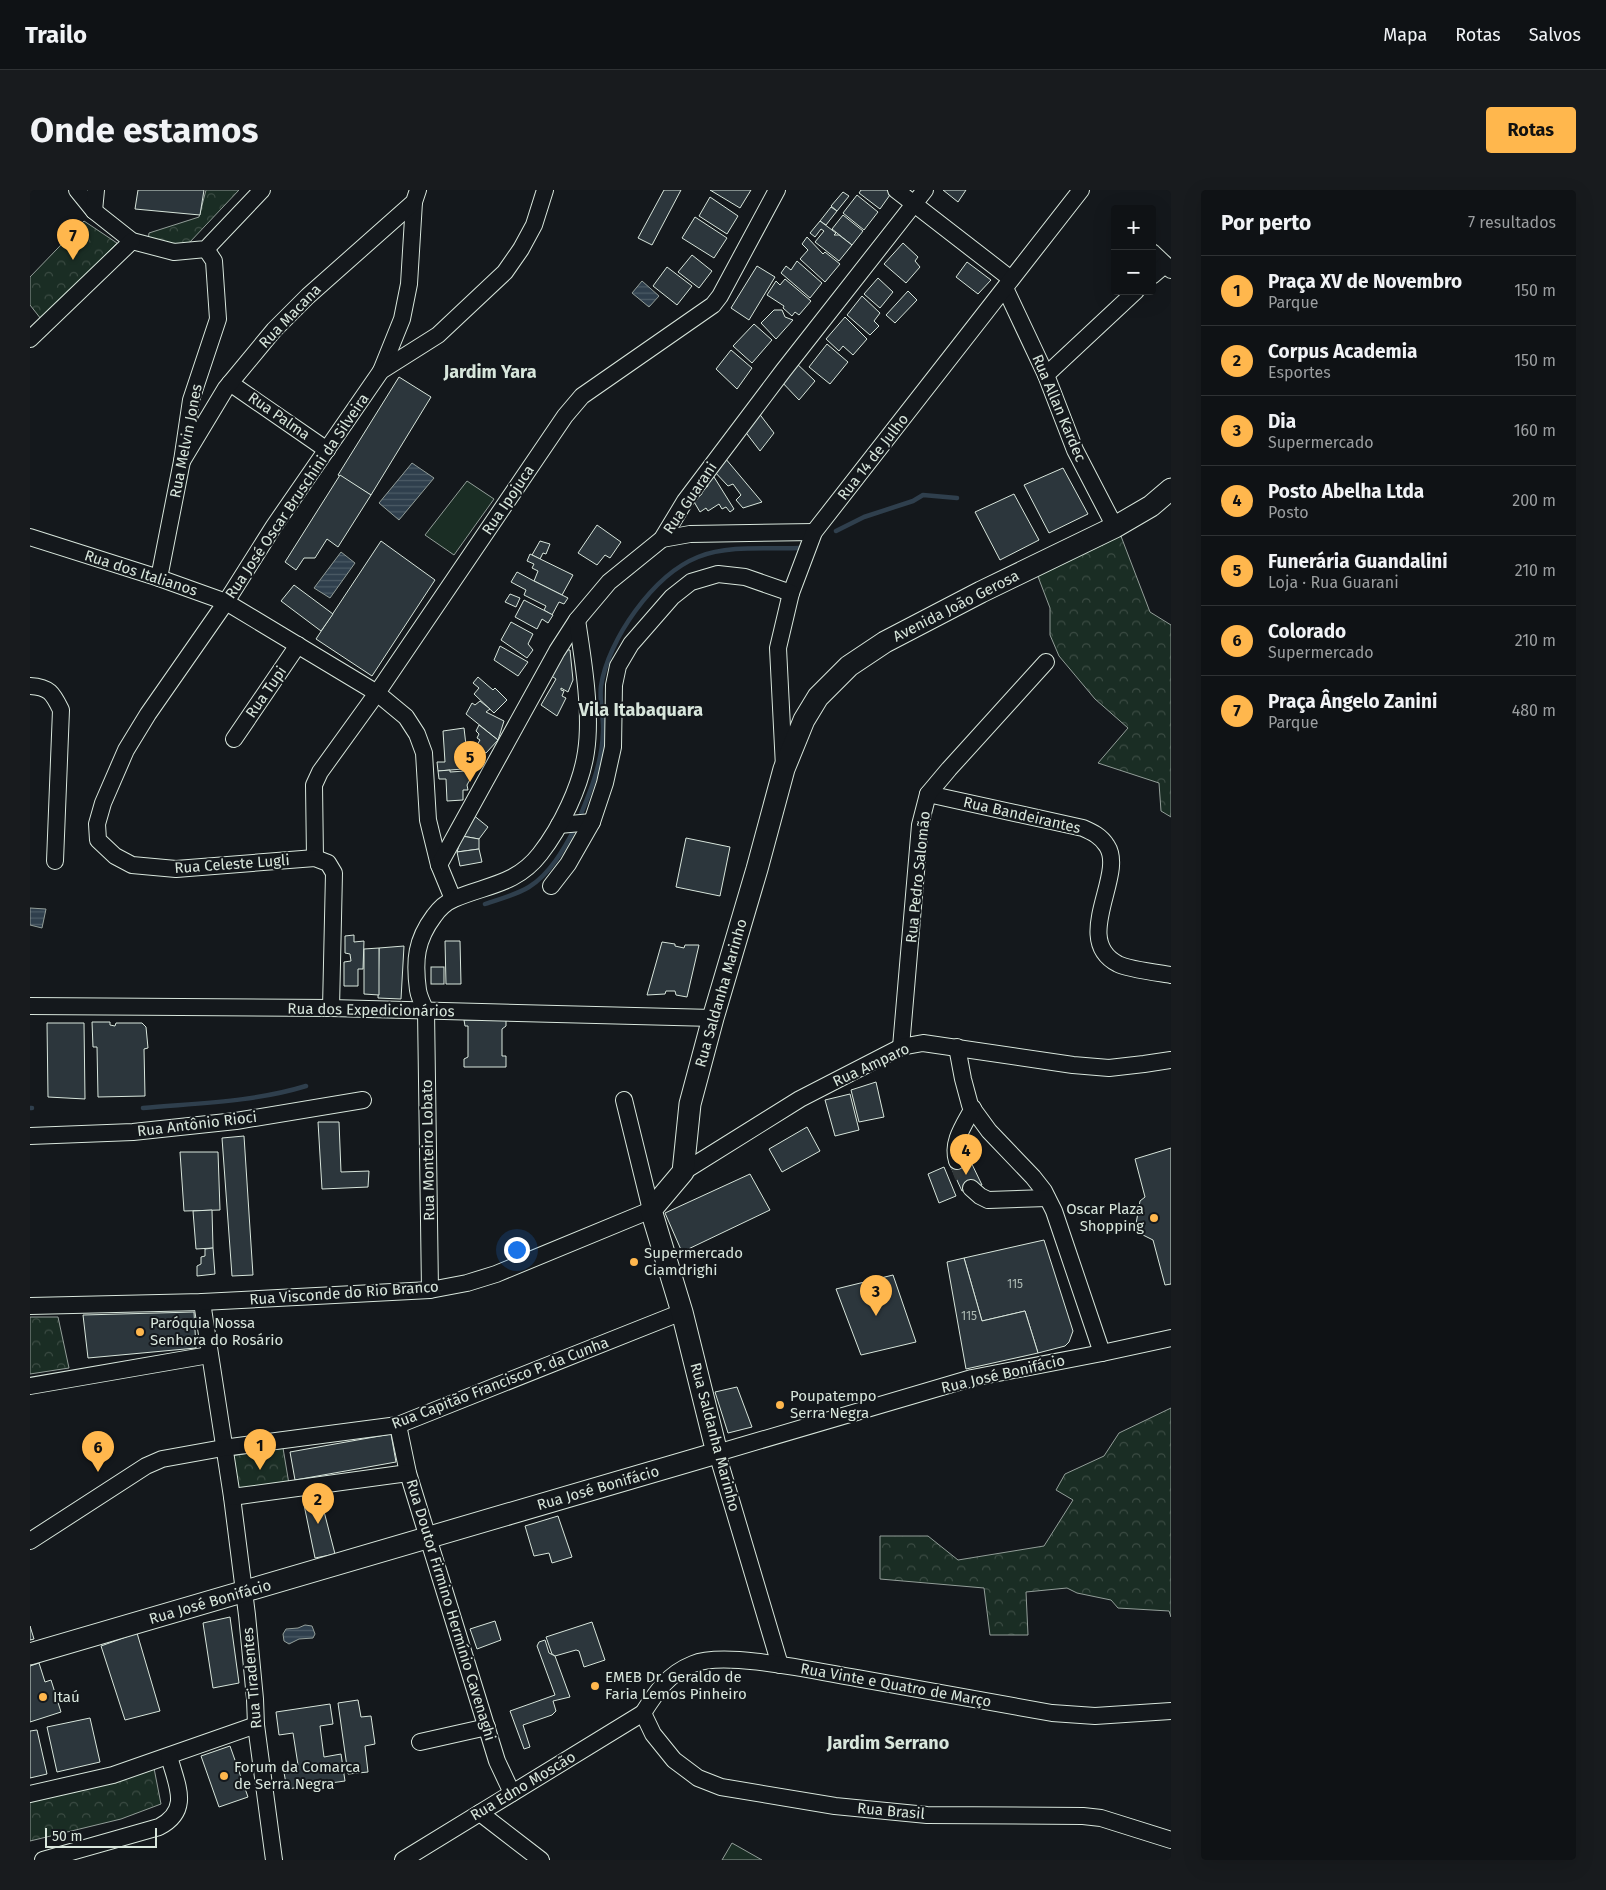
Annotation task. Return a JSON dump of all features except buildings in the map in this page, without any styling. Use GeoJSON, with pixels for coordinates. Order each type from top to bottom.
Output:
{"type":"FeatureCollection","features":[{"type":"Feature","properties":{"kind":"main road","name":"Avenida João Gerosa"},"geometry":{"type":"LineString","coordinates":[[784,769],[804,720],[818,697],[850,666],[885,642],[963,601],[1115,527],[1151,506],[1171,488]]}},
{"type":"Feature","properties":{"kind":"main road","name":"Rua Saldanha Marinho"},"geometry":{"type":"LineString","coordinates":[[682,1172],[690,1104],[784,769]]}},
{"type":"Feature","properties":{"kind":"main road"},"geometry":{"type":"LineString","coordinates":[[651,1210],[682,1172]]}},
{"type":"Feature","properties":{"kind":"main road","name":"Rua Saldanha Marinho"},"geometry":{"type":"LineString","coordinates":[[651,1210],[682,1312],[717,1453]]}},
{"type":"Feature","properties":{"kind":"main road","name":"Rua José Bonifácio"},"geometry":{"type":"LineString","coordinates":[[30,1654],[717,1453]]}},
{"type":"Feature","properties":{"kind":"street"},"geometry":{"type":"LineString","coordinates":[[77,190],[94,211],[132,241],[174,252],[206,249],[262,190]]}},
{"type":"Feature","properties":{"kind":"street"},"geometry":{"type":"LineString","coordinates":[[94,211],[96,190]]}},
{"type":"Feature","properties":{"kind":"street","name":"Rua José Oscar Bruschini da Silveira"},"geometry":{"type":"LineString","coordinates":[[98,840],[97,824],[103,803],[126,750],[148,714],[226,602],[274,526],[381,371],[438,335],[505,272],[521,249],[534,225],[545,190]]}},
{"type":"Feature","properties":{"kind":"street","name":"Rua Ipojuca"},"geometry":{"type":"LineString","coordinates":[[315,858],[314,785],[316,778],[378,693],[565,416],[582,396],[713,305],[720,296],[777,190]]}},
{"type":"Feature","properties":{"kind":"street"},"geometry":{"type":"LineString","coordinates":[[896,190],[1008,283]]}},
{"type":"Feature","properties":{"kind":"street","name":"Rua Guarani"},"geometry":{"type":"LineString","coordinates":[[439,865],[557,651],[577,620],[609,582],[662,539],[685,501],[783,371],[925,190]]}},
{"type":"Feature","properties":{"kind":"street","name":"Rua 14 de Julho"},"geometry":{"type":"LineString","coordinates":[[784,769],[778,648],[790,593],[814,532],[1081,190]]}},
{"type":"Feature","properties":{"kind":"street"},"geometry":{"type":"LineString","coordinates":[[381,371],[402,319],[408,284],[416,196]]}},
{"type":"Feature","properties":{"kind":"street","name":"Rua Macana"},"geometry":{"type":"LineString","coordinates":[[182,461],[230,383],[274,330],[416,196]]}},
{"type":"Feature","properties":{"kind":"street"},"geometry":{"type":"LineString","coordinates":[[33,330],[132,241]]}},
{"type":"Feature","properties":{"kind":"street","name":"Rua Melvin Jones"},"geometry":{"type":"LineString","coordinates":[[159,578],[182,461],[191,400],[218,320],[214,261],[206,249]]}},
{"type":"Feature","properties":{"kind":"street"},"geometry":{"type":"LineString","coordinates":[[1156,256],[1168,268],[1156,274]]}},
{"type":"Feature","properties":{"kind":"street","name":"Rua Allan Kardec"},"geometry":{"type":"LineString","coordinates":[[1008,283],[1075,450],[1115,527]]}},
{"type":"Feature","properties":{"kind":"street"},"geometry":{"type":"LineString","coordinates":[[1046,375],[1132,295]]}},
{"type":"Feature","properties":{"kind":"street","name":"Rua Palma"},"geometry":{"type":"LineString","coordinates":[[230,383],[327,450]]}},
{"type":"Feature","properties":{"kind":"street"},"geometry":{"type":"LineString","coordinates":[[662,539],[690,534],[814,532]]}},
{"type":"Feature","properties":{"kind":"street","name":"Rua dos Italianos"},"geometry":{"type":"LineString","coordinates":[[30,537],[159,578],[226,602],[378,693],[406,717],[417,734],[424,753],[428,820],[439,865],[453,899]]}},
{"type":"Feature","properties":{"kind":"street"},"geometry":{"type":"LineString","coordinates":[[551,886],[568,864],[590,822],[605,783],[613,747],[614,685],[618,666],[631,644],[672,597],[691,582],[718,574],[745,577],[790,593]]}},
{"type":"Feature","properties":{"kind":"street"},"geometry":{"type":"LineString","coordinates":[[453,899],[502,883],[522,872],[538,856],[562,824],[579,782],[586,751],[588,717],[577,620]]}},
{"type":"Feature","properties":{"kind":"street","name":"Rua Tupi"},"geometry":{"type":"LineString","coordinates":[[234,739],[298,645]]}},
{"type":"Feature","properties":{"kind":"street","name":"Rua Pedro Salomão"},"geometry":{"type":"LineString","coordinates":[[901,1047],[920,825],[928,794],[948,769],[1046,662]]}},
{"type":"Feature","properties":{"kind":"street"},"geometry":{"type":"LineString","coordinates":[[30,686],[47,689],[54,695],[61,710],[56,861]]}},
{"type":"Feature","properties":{"kind":"street","name":"Rua Bandeirantes"},"geometry":{"type":"LineString","coordinates":[[928,794],[1082,828],[1096,834],[1108,847],[1112,861],[1098,926],[1099,942],[1105,955],[1118,965],[1171,975]]}},
{"type":"Feature","properties":{"kind":"street"},"geometry":{"type":"LineString","coordinates":[[562,824],[590,822]]}},
{"type":"Feature","properties":{"kind":"street","name":"Rua Celeste Lugli"},"geometry":{"type":"LineString","coordinates":[[98,840],[115,856],[132,865],[176,869],[315,858]]}},
{"type":"Feature","properties":{"kind":"street"},"geometry":{"type":"LineString","coordinates":[[315,858],[328,863],[334,873],[331,1008]]}},
{"type":"Feature","properties":{"kind":"street","name":"Rua Monteiro Lobato"},"geometry":{"type":"LineString","coordinates":[[430,1290],[426,1011],[418,992],[417,952],[425,927],[438,910],[453,899]]}},
{"type":"Feature","properties":{"kind":"street","name":"Rua dos Expedicionários"},"geometry":{"type":"LineString","coordinates":[[30,1006],[331,1008],[713,1018]]}},
{"type":"Feature","properties":{"kind":"street","name":"Rua Amparo"},"geometry":{"type":"LineString","coordinates":[[682,1172],[800,1099],[901,1047],[923,1043],[1073,1065],[1110,1068],[1171,1060]]}},
{"type":"Feature","properties":{"kind":"street"},"geometry":{"type":"LineString","coordinates":[[958,1047],[963,1079],[973,1108],[989,1131],[1033,1177],[1054,1211],[1102,1353]]}},
{"type":"Feature","properties":{"kind":"street","name":"Rua Antônio Rioci"},"geometry":{"type":"LineString","coordinates":[[30,1136],[133,1132],[236,1121],[363,1100]]}},
{"type":"Feature","properties":{"kind":"street","name":"Rua Saldanha Marinho"},"geometry":{"type":"LineString","coordinates":[[624,1100],[651,1210]]}},
{"type":"Feature","properties":{"kind":"street"},"geometry":{"type":"LineString","coordinates":[[957,1162],[954,1153],[955,1143],[973,1108]]}},
{"type":"Feature","properties":{"kind":"street"},"geometry":{"type":"LineString","coordinates":[[971,1188],[988,1200],[1047,1198]]}},
{"type":"Feature","properties":{"kind":"street","name":"Rua Visconde do Rio Branco"},"geometry":{"type":"LineString","coordinates":[[30,1306],[202,1302],[430,1290],[467,1283],[496,1274],[651,1210]]}},
{"type":"Feature","properties":{"kind":"street"},"geometry":{"type":"LineString","coordinates":[[202,1302],[223,1448]]}},
{"type":"Feature","properties":{"kind":"street","name":"Rua Capitão Francisco P. da Cunha"},"geometry":{"type":"LineString","coordinates":[[30,1541],[146,1466],[162,1459],[223,1448],[398,1426],[682,1312]]}},
{"type":"Feature","properties":{"kind":"street","name":"Rua José Bonifácio"},"geometry":{"type":"LineString","coordinates":[[717,1453],[972,1378],[1171,1338]]}},
{"type":"Feature","properties":{"kind":"street"},"geometry":{"type":"LineString","coordinates":[[30,1386],[210,1355]]}},
{"type":"Feature","properties":{"kind":"street","name":"Rua Doutor Firmino Hermínio Cavenaghi"},"geometry":{"type":"LineString","coordinates":[[398,1426],[408,1473],[497,1761],[512,1793]]}},
{"type":"Feature","properties":{"kind":"street","name":"Rua Tiradentes"},"geometry":{"type":"LineString","coordinates":[[223,1448],[232,1496],[244,1592],[256,1699],[256,1725],[274,1860]]}},
{"type":"Feature","properties":{"kind":"street","name":"Rua Saldanha Marinho"},"geometry":{"type":"LineString","coordinates":[[717,1453],[780,1665]]}},
{"type":"Feature","properties":{"kind":"street"},"geometry":{"type":"LineString","coordinates":[[232,1496],[408,1473]]}},
{"type":"Feature","properties":{"kind":"street","name":"Rua Vinte e Quatro de Março"},"geometry":{"type":"LineString","coordinates":[[643,1713],[660,1687],[676,1674],[694,1663],[718,1658],[780,1665],[1052,1712],[1095,1716],[1171,1711]]}},
{"type":"Feature","properties":{"kind":"street","name":"Rua Edno Moscão"},"geometry":{"type":"LineString","coordinates":[[403,1860],[643,1713]]}},
{"type":"Feature","properties":{"kind":"street","name":"Rua Brasil"},"geometry":{"type":"LineString","coordinates":[[643,1713],[653,1734],[674,1760],[698,1778],[721,1787],[835,1806],[927,1815],[1083,1816],[1101,1818],[1171,1840]]}},
{"type":"Feature","properties":{"kind":"street"},"geometry":{"type":"LineString","coordinates":[[30,1794],[113,1775],[256,1725]]}},
{"type":"Feature","properties":{"kind":"street"},"geometry":{"type":"LineString","coordinates":[[420,1742],[487,1727]]}},
{"type":"Feature","properties":{"kind":"street"},"geometry":{"type":"LineString","coordinates":[[43,1860],[159,1827],[168,1822],[179,1809],[180,1798],[168,1756]]}},
{"type":"Feature","properties":{"kind":"street"},"geometry":{"type":"LineString","coordinates":[[480,1812],[541,1860]]}},
{"type":"Feature","properties":{"kind":"green space"},"geometry":{"type":"Polygon","coordinates":[[[206,190],[239,190],[189,243],[170,246],[148,240],[149,233],[199,217],[206,190]]]}},
{"type":"Feature","properties":{"kind":"green space"},"geometry":{"type":"Polygon","coordinates":[[[84,221],[117,243],[41,319],[30,305],[30,277],[84,221]]]}},
{"type":"Feature","properties":{"kind":"green space"},"geometry":{"type":"Polygon","coordinates":[[[467,481],[494,499],[454,555],[425,535],[467,481]]]}},
{"type":"Feature","properties":{"kind":"green space"},"geometry":{"type":"Polygon","coordinates":[[[1119,531],[1150,612],[1171,625],[1171,817],[1161,811],[1159,783],[1098,763],[1128,728],[1095,699],[1059,656],[1050,635],[1050,608],[1037,574],[1119,531]]]}},
{"type":"Feature","properties":{"kind":"green space"},"geometry":{"type":"Polygon","coordinates":[[[30,1317],[58,1317],[69,1368],[30,1374],[30,1317]]]}},
{"type":"Feature","properties":{"kind":"green space"},"geometry":{"type":"Polygon","coordinates":[[[1171,1408],[1171,1617],[1169,1611],[1118,1608],[1111,1600],[1077,1593],[1067,1588],[1026,1592],[1028,1635],[990,1635],[984,1588],[880,1579],[880,1536],[928,1536],[958,1560],[1044,1546],[1073,1500],[1056,1490],[1065,1474],[1104,1456],[1119,1433],[1171,1408]]]}},
{"type":"Feature","properties":{"kind":"green space"},"geometry":{"type":"Polygon","coordinates":[[[283,1448],[289,1484],[236,1491],[231,1456],[283,1448]]]}},
{"type":"Feature","properties":{"kind":"green space"},"geometry":{"type":"Polygon","coordinates":[[[153,1763],[161,1804],[121,1819],[30,1841],[30,1797],[153,1763]]]}},
{"type":"Feature","properties":{"kind":"green space"},"geometry":{"type":"Polygon","coordinates":[[[732,1843],[762,1860],[722,1860],[732,1843]]]}},
{"type":"Feature","properties":{"kind":"water"},"geometry":{"type":"Polygon","coordinates":[[[642,281],[659,296],[649,307],[632,293],[642,281]]]}},
{"type":"Feature","properties":{"kind":"water"},"geometry":{"type":"Polygon","coordinates":[[[412,463],[434,478],[399,520],[379,503],[412,463]]]}},
{"type":"Feature","properties":{"kind":"water"},"geometry":{"type":"Polygon","coordinates":[[[341,552],[355,563],[330,598],[314,588],[341,552]]]}},
{"type":"Feature","properties":{"kind":"water"},"geometry":{"type":"Polygon","coordinates":[[[30,908],[46,909],[42,928],[30,925],[30,908]]]}},
{"type":"Feature","properties":{"kind":"water"},"geometry":{"type":"Polygon","coordinates":[[[305,1625],[312,1626],[315,1634],[313,1638],[299,1639],[289,1644],[284,1641],[283,1634],[286,1629],[305,1625]]]}},
{"type":"Feature","properties":{"kind":"waterway"},"geometry":{"type":"LineString","coordinates":[[836,531],[864,517],[913,501],[923,495],[957,498]]}},
{"type":"Feature","properties":{"kind":"waterway"},"geometry":{"type":"LineString","coordinates":[[579,819],[592,787],[601,755],[603,726],[601,686],[605,668],[613,649],[635,611],[665,578],[681,566],[698,557],[735,549],[799,548]]}},
{"type":"Feature","properties":{"kind":"waterway"},"geometry":{"type":"LineString","coordinates":[[485,904],[519,892],[537,882],[556,860],[575,828]]}},
{"type":"Feature","properties":{"kind":"waterway"},"geometry":{"type":"LineString","coordinates":[[143,1108],[246,1099],[306,1086]]}},
{"type":"Feature","properties":{"kind":"tunnel"},"geometry":{"type":"LineString","coordinates":[[957,1161],[962,1175],[971,1188]]}},
{"type":"Feature","properties":{"kind":"place","name":"Praça Ângelo Zanini"},"geometry":{"type":"Point","coordinates":[73,260]}},
{"type":"Feature","properties":{"kind":"place","name":"Funerária Guandalini"},"geometry":{"type":"Point","coordinates":[470,782]}},
{"type":"Feature","properties":{"kind":"place","name":"Posto Abelha Ltda"},"geometry":{"type":"Point","coordinates":[966,1175]}},
{"type":"Feature","properties":{"kind":"place","name":"Oscar Plaza Shopping"},"geometry":{"type":"Point","coordinates":[1154,1218]}},
{"type":"Feature","properties":{"kind":"place","name":"Supermercado Ciamdrighi"},"geometry":{"type":"Point","coordinates":[634,1262]}},
{"type":"Feature","properties":{"kind":"place","name":"Dia"},"geometry":{"type":"Point","coordinates":[876,1316]}},
{"type":"Feature","properties":{"kind":"place","name":"Paróquia Nossa Senhora do Rosário"},"geometry":{"type":"Point","coordinates":[140,1332]}},
{"type":"Feature","properties":{"kind":"place","name":"Poupatempo Serra Negra"},"geometry":{"type":"Point","coordinates":[780,1405]}},
{"type":"Feature","properties":{"kind":"place","name":"Praça XV de Novembro"},"geometry":{"type":"Point","coordinates":[260,1470]}},
{"type":"Feature","properties":{"kind":"place","name":"Colorado"},"geometry":{"type":"Point","coordinates":[98,1472]}},
{"type":"Feature","properties":{"kind":"place","name":"Corpus Academia"},"geometry":{"type":"Point","coordinates":[318,1524]}},
{"type":"Feature","properties":{"kind":"place","name":"EMEB Dr. Geraldo de Faria Lemos Pinheiro"},"geometry":{"type":"Point","coordinates":[595,1686]}},
{"type":"Feature","properties":{"kind":"place","name":"Itaú"},"geometry":{"type":"Point","coordinates":[43,1697]}},
{"type":"Feature","properties":{"kind":"place","name":"Forum da Comarca de Serra Negra"},"geometry":{"type":"Point","coordinates":[224,1776]}},
{"type":"Feature","properties":{"kind":"district","name":"Jardim Yara"},"geometry":{"type":"Point","coordinates":[490,372]}},
{"type":"Feature","properties":{"kind":"district","name":"Vila Itabaquara"},"geometry":{"type":"Point","coordinates":[641,710]}},
{"type":"Feature","properties":{"kind":"district","name":"Jardim Serrano"},"geometry":{"type":"Point","coordinates":[888,1743]}}]}
